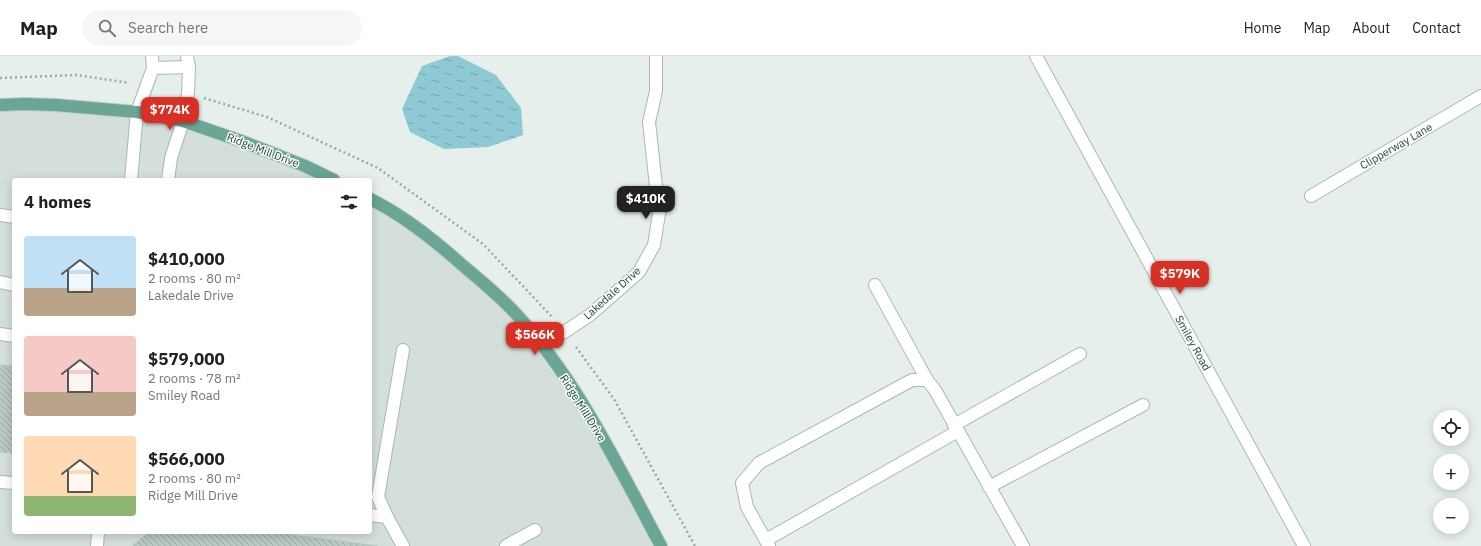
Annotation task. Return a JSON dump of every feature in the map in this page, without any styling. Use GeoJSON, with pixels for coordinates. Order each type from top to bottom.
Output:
{"type":"FeatureCollection","features":[{"type":"Feature","properties":{"kind":"main road","name":"Ridge Mill Drive"},"geometry":{"type":"LineString","coordinates":[[0,105],[50,105],[137,112],[183,121],[292,160],[330,178]]}},
{"type":"Feature","properties":{"kind":"main road","name":"Ridge Mill Drive"},"geometry":{"type":"LineString","coordinates":[[372,200],[381,204],[434,240],[516,314],[542,345],[581,402],[603,438],[661,546]]}},
{"type":"Feature","properties":{"kind":"street"},"geometry":{"type":"LineString","coordinates":[[131,178],[137,112],[153,68],[152,56]]}},
{"type":"Feature","properties":{"kind":"street","name":"Lakedale Drive"},"geometry":{"type":"LineString","coordinates":[[542,345],[590,315],[639,272],[654,245],[659,214],[649,122],[656,91],[656,56]]}},
{"type":"Feature","properties":{"kind":"street","name":"Smiley Road"},"geometry":{"type":"LineString","coordinates":[[1036,56],[1304,546]]}},
{"type":"Feature","properties":{"kind":"street"},"geometry":{"type":"LineString","coordinates":[[153,68],[188,61],[188,93],[183,121],[171,158],[168,178]]}},
{"type":"Feature","properties":{"kind":"street","name":"Clipperway Lane"},"geometry":{"type":"LineString","coordinates":[[1312,196],[1481,96]]}},
{"type":"Feature","properties":{"kind":"street"},"geometry":{"type":"LineString","coordinates":[[0,215],[12,217]]}},
{"type":"Feature","properties":{"kind":"street"},"geometry":{"type":"LineString","coordinates":[[0,282],[12,284]]}},
{"type":"Feature","properties":{"kind":"street"},"geometry":{"type":"LineString","coordinates":[[875,285],[927,380],[935,390],[1023,546]]}},
{"type":"Feature","properties":{"kind":"street"},"geometry":{"type":"LineString","coordinates":[[0,334],[12,336]]}},
{"type":"Feature","properties":{"kind":"street"},"geometry":{"type":"LineString","coordinates":[[402,350],[378,497],[403,546]]}},
{"type":"Feature","properties":{"kind":"street"},"geometry":{"type":"LineString","coordinates":[[927,380],[912,380],[759,463],[742,483],[747,506],[767,543],[1080,354]]}},
{"type":"Feature","properties":{"kind":"street"},"geometry":{"type":"LineString","coordinates":[[990,487],[1143,405]]}},
{"type":"Feature","properties":{"kind":"street"},"geometry":{"type":"LineString","coordinates":[[0,482],[12,483]]}},
{"type":"Feature","properties":{"kind":"street"},"geometry":{"type":"LineString","coordinates":[[372,515],[387,517]]}},
{"type":"Feature","properties":{"kind":"street"},"geometry":{"type":"LineString","coordinates":[[506,546],[535,530]]}},
{"type":"Feature","properties":{"kind":"street"},"geometry":{"type":"LineString","coordinates":[[97,546],[98,534]]}},
{"type":"Feature","properties":{"kind":"path"},"geometry":{"type":"LineString","coordinates":[[0,78],[77,75],[147,86]]}},
{"type":"Feature","properties":{"kind":"path"},"geometry":{"type":"LineString","coordinates":[[188,93],[267,117],[378,168],[483,244],[566,331],[614,399],[695,546]]}},
{"type":"Feature","properties":{"kind":"shaded area"},"geometry":{"type":"Polygon","coordinates":[[[0,102],[197,123],[278,147],[339,178],[12,178],[12,534],[372,534],[372,199],[433,241],[515,319],[605,443],[661,546],[0,546],[0,102]]]}},
{"type":"Feature","properties":{"kind":"water"},"geometry":{"type":"Polygon","coordinates":[[[450,56],[458,56],[496,75],[521,108],[523,135],[488,147],[444,149],[410,132],[402,109],[422,66],[450,56]]]}},
{"type":"Feature","properties":{"kind":"building"},"geometry":{"type":"Polygon","coordinates":[[[0,365],[12,366],[12,453],[0,452],[0,365]]]}},
{"type":"Feature","properties":{"kind":"building"},"geometry":{"type":"Polygon","coordinates":[[[147,534],[199,534],[197,546],[132,546],[147,534]]]}},
{"type":"Feature","properties":{"kind":"building"},"geometry":{"type":"Polygon","coordinates":[[[199,534],[285,534],[378,546],[197,546],[199,534]]]}}]}
